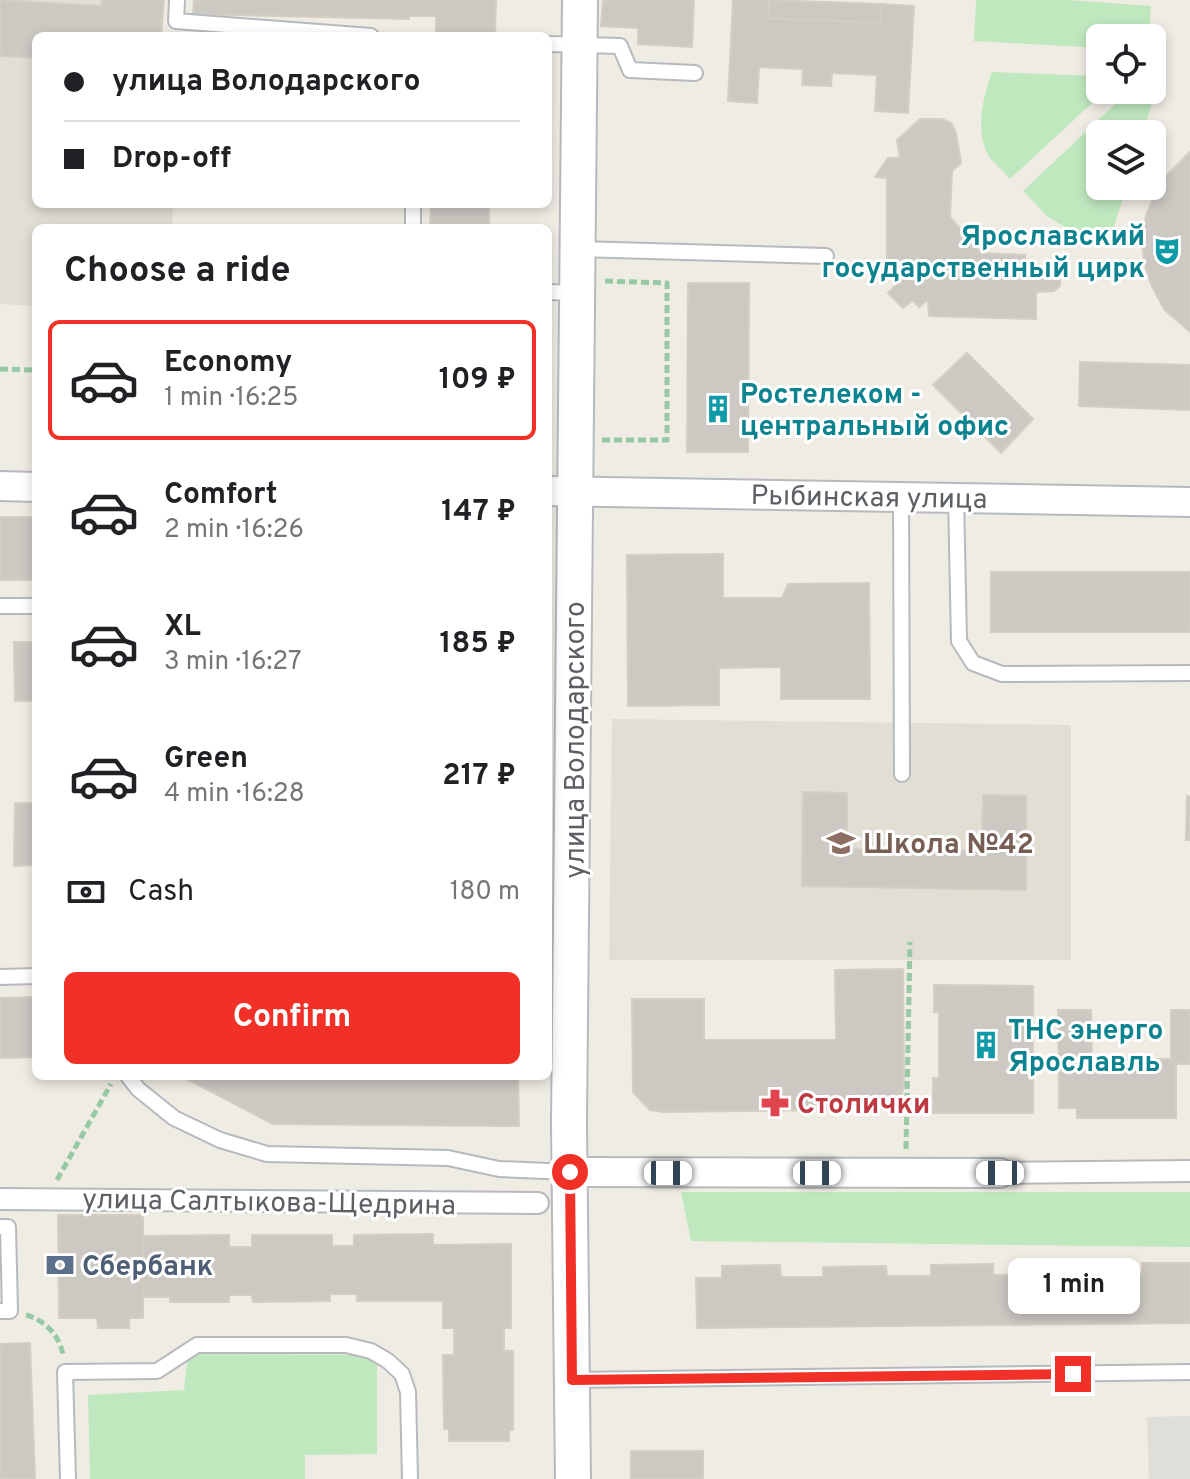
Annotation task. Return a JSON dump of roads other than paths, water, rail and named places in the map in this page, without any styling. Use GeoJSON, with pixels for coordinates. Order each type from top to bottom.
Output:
{"type":"FeatureCollection","features":[{"type":"Feature","properties":{"kind":"street","name":"улица Володарского"},"geometry":{"type":"LineString","coordinates":[[573,1479],[570,1172],[564,1032],[567,854],[562,491],[576,249],[564,44],[580,0]]}},
{"type":"Feature","properties":{"kind":"street"},"geometry":{"type":"LineString","coordinates":[[0,486],[32,487]]}},
{"type":"Feature","properties":{"kind":"street","name":"Рыбинская улица"},"geometry":{"type":"LineString","coordinates":[[562,491],[1190,502]]}},
{"type":"Feature","properties":{"kind":"street"},"geometry":{"type":"LineString","coordinates":[[570,1172],[906,1174],[1190,1171]]}},
{"type":"Feature","properties":{"kind":"street","name":"улица Салтыкова-Щедрина"},"geometry":{"type":"LineString","coordinates":[[0,1199],[538,1203]]}},
{"type":"Feature","properties":{"kind":"lane"},"geometry":{"type":"LineString","coordinates":[[177,0],[176,21],[319,32]]}},
{"type":"Feature","properties":{"kind":"lane"},"geometry":{"type":"LineString","coordinates":[[564,44],[620,46],[630,70],[695,73]]}},
{"type":"Feature","properties":{"kind":"lane"},"geometry":{"type":"LineString","coordinates":[[576,249],[826,256]]}},
{"type":"Feature","properties":{"kind":"lane"},"geometry":{"type":"LineString","coordinates":[[901,497],[902,774]]}},
{"type":"Feature","properties":{"kind":"lane"},"geometry":{"type":"LineString","coordinates":[[956,497],[959,641],[973,663],[1002,674],[1190,673]]}},
{"type":"Feature","properties":{"kind":"lane"},"geometry":{"type":"LineString","coordinates":[[0,606],[32,606]]}},
{"type":"Feature","properties":{"kind":"lane"},"geometry":{"type":"LineString","coordinates":[[0,977],[32,976]]}},
{"type":"Feature","properties":{"kind":"lane"},"geometry":{"type":"LineString","coordinates":[[131,1080],[174,1118],[220,1140],[267,1154],[448,1158],[499,1169],[570,1172]]}},
{"type":"Feature","properties":{"kind":"lane"},"geometry":{"type":"LineString","coordinates":[[0,1227],[8,1227],[5,1311]]}},
{"type":"Feature","properties":{"kind":"lane"},"geometry":{"type":"LineString","coordinates":[[68,1479],[65,1372],[157,1371],[197,1345],[346,1345],[371,1351],[388,1361],[402,1374],[408,1392],[410,1479]]}},
{"type":"Feature","properties":{"kind":"lane"},"geometry":{"type":"LineString","coordinates":[[572,1380],[1190,1372]]}},
{"type":"Feature","properties":{"kind":"place","name":"Ярославский государственный цирк"},"geometry":{"type":"Point","coordinates":[1167,251]}},
{"type":"Feature","properties":{"kind":"place","name":"Ростелеком - центральный офис"},"geometry":{"type":"Point","coordinates":[718,409]}},
{"type":"Feature","properties":{"kind":"place","name":"Школа №42"},"geometry":{"type":"Point","coordinates":[841,843]}},
{"type":"Feature","properties":{"kind":"place","name":"ТНС энерго Ярославль"},"geometry":{"type":"Point","coordinates":[986,1045]}},
{"type":"Feature","properties":{"kind":"place","name":"Столички"},"geometry":{"type":"Point","coordinates":[775,1103]}},
{"type":"Feature","properties":{"kind":"place","name":"Сбербанк"},"geometry":{"type":"Point","coordinates":[60,1265]}}]}
